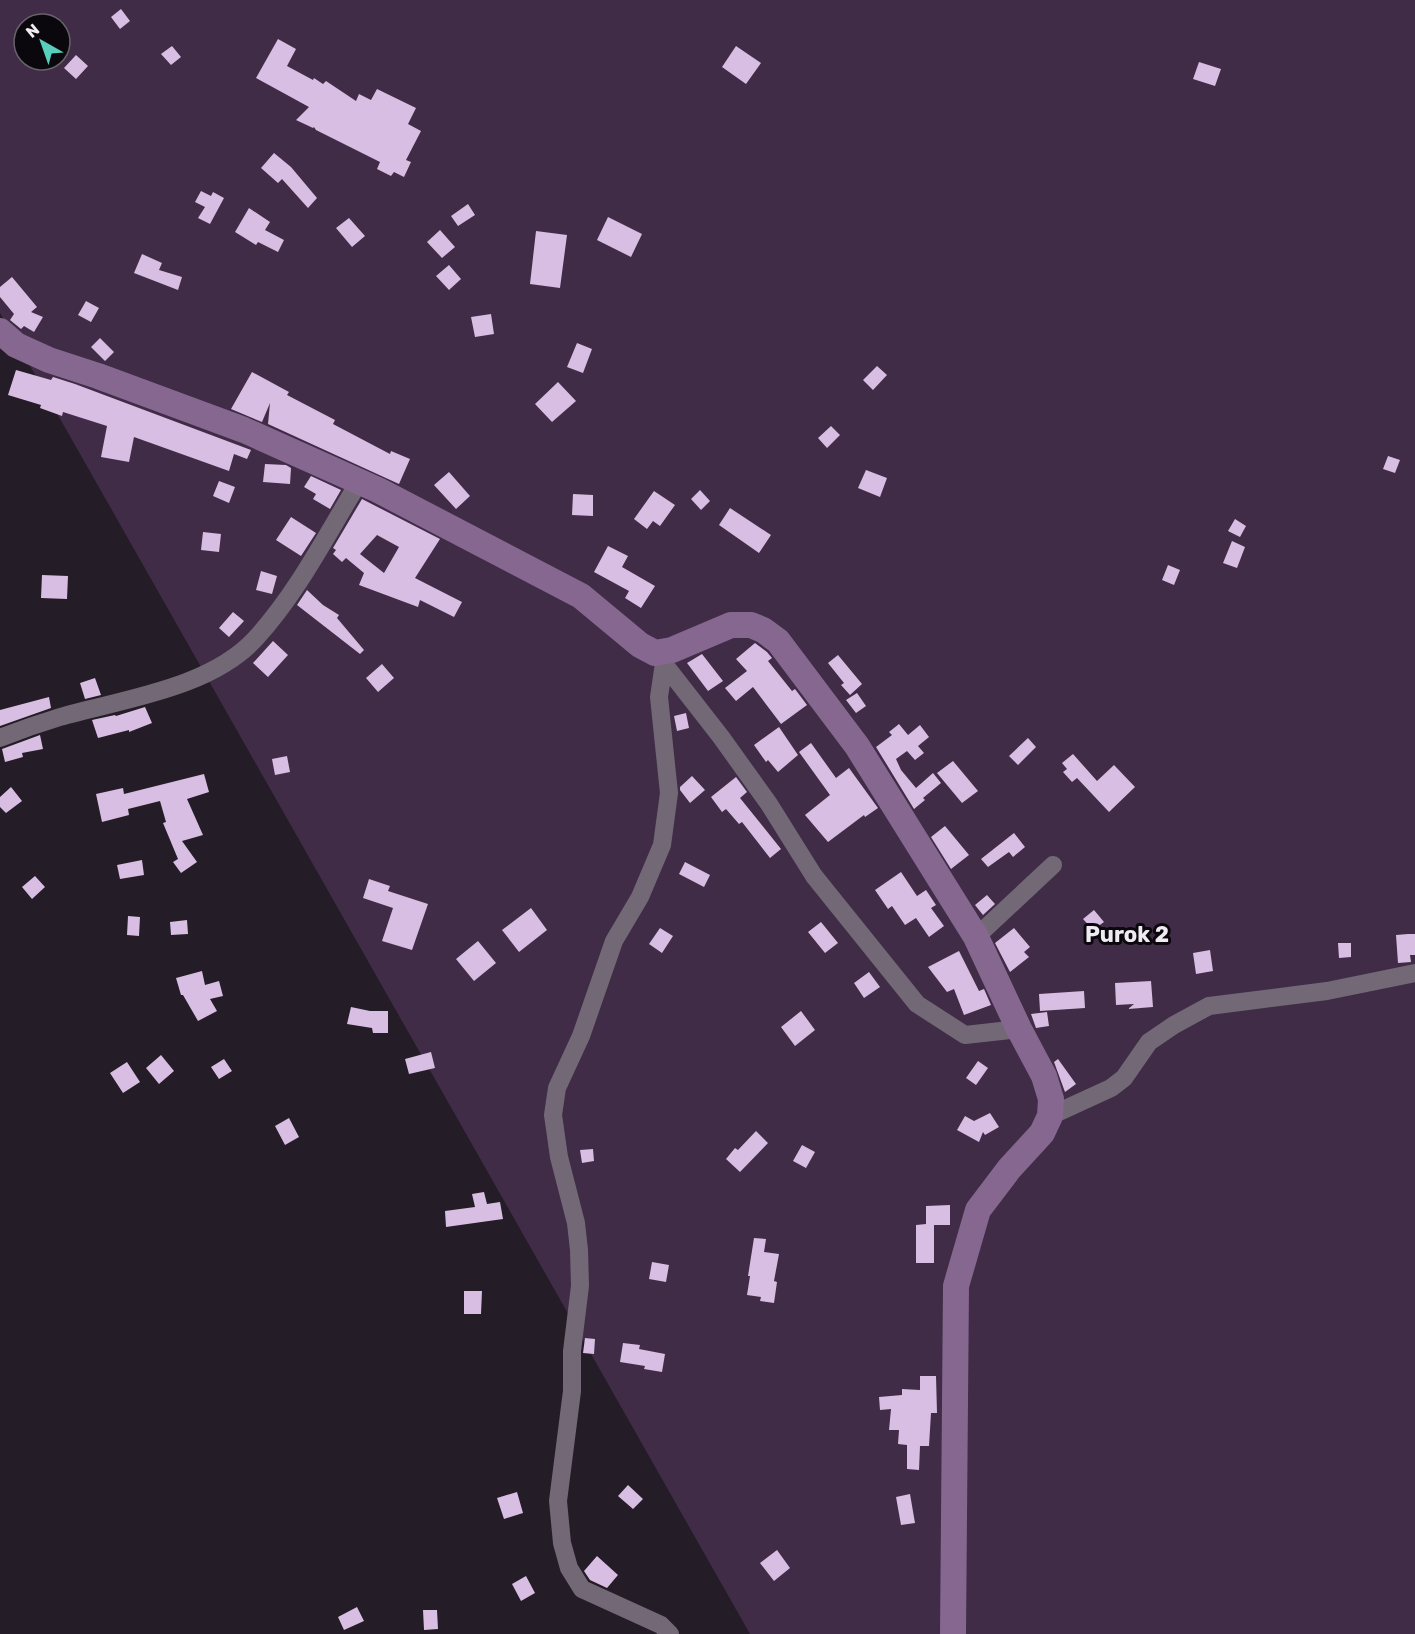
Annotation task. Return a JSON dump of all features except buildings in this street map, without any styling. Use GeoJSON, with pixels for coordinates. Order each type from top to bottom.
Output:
{"type":"FeatureCollection","features":[{"type":"Feature","properties":{"kind":"street"},"geometry":{"type":"LineString","coordinates":[[0,331],[16,345],[49,360],[244,430],[358,482],[581,596],[659,658],[735,756],[769,804],[814,876],[917,1004],[965,1035],[1019,1029]]}},
{"type":"Feature","properties":{"kind":"street"},"geometry":{"type":"LineString","coordinates":[[0,738],[61,717],[124,702],[185,682],[225,663],[255,639],[286,600],[358,482]]}},
{"type":"Feature","properties":{"kind":"street"},"geometry":{"type":"LineString","coordinates":[[659,658],[731,625],[750,625],[764,630],[778,641],[857,746],[976,937],[1019,1029],[1044,1076],[1051,1099],[1050,1116],[1042,1133],[1009,1169],[978,1210],[956,1286],[953,1634]]}},
{"type":"Feature","properties":{"kind":"street"},"geometry":{"type":"LineString","coordinates":[[659,658],[659,697],[669,794],[662,845],[640,897],[614,941],[581,1036],[557,1088],[553,1115],[559,1157],[576,1223],[580,1286],[572,1351],[572,1390],[558,1501],[562,1544],[569,1568],[582,1588],[661,1626],[670,1634]]}},
{"type":"Feature","properties":{"kind":"street"},"geometry":{"type":"LineString","coordinates":[[976,937],[1053,865]]}},
{"type":"Feature","properties":{"kind":"street"},"geometry":{"type":"LineString","coordinates":[[1050,1116],[1111,1088],[1124,1078],[1149,1042],[1209,1006],[1327,992],[1415,973]]}},
{"type":"Feature","properties":{"kind":"shaded area"},"geometry":{"type":"Polygon","coordinates":[[[0,0],[1415,0],[1415,1634],[750,1634],[0,313],[0,0]]]}},
{"type":"Feature","properties":{"kind":"district","name":"Purok 2"},"geometry":{"type":"Point","coordinates":[1127,934]}}]}
